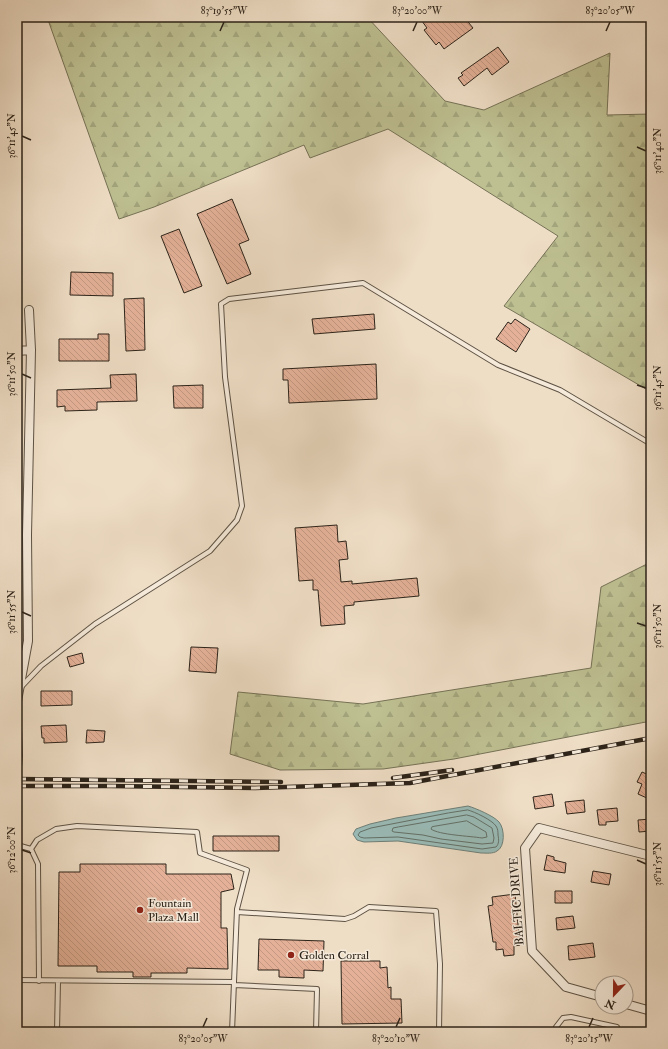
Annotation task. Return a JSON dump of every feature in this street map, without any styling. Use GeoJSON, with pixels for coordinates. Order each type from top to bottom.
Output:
{"type":"FeatureCollection","features":[{"type":"Feature","properties":{"kind":"street"},"geometry":{"type":"LineString","coordinates":[[17,701],[28,641],[27,535],[32,350],[29,310]]}},
{"type":"Feature","properties":{"kind":"street"},"geometry":{"type":"LineString","coordinates":[[17,351],[32,350]]}},
{"type":"Feature","properties":{"kind":"street"},"geometry":{"type":"LineString","coordinates":[[17,730],[17,767]]}},
{"type":"Feature","properties":{"kind":"street","name":"BALTIC DRIVE"},"geometry":{"type":"LineString","coordinates":[[594,995],[566,987],[532,951],[525,848],[539,828],[651,856]]}},
{"type":"Feature","properties":{"kind":"street"},"geometry":{"type":"LineString","coordinates":[[634,1006],[651,1011]]}},
{"type":"Feature","properties":{"kind":"lane"},"geometry":{"type":"LineString","coordinates":[[18,691],[41,666],[95,624],[210,551],[237,520],[242,506],[225,378],[221,304],[229,299],[363,283],[498,365],[560,390],[651,444]]}},
{"type":"Feature","properties":{"kind":"lane"},"geometry":{"type":"LineString","coordinates":[[31,849],[37,840],[56,829],[76,826],[197,832],[200,853],[247,870],[237,912],[232,1032]]}},
{"type":"Feature","properties":{"kind":"lane"},"geometry":{"type":"LineString","coordinates":[[17,846],[31,849]]}},
{"type":"Feature","properties":{"kind":"lane"},"geometry":{"type":"LineString","coordinates":[[31,849],[38,864],[39,980]]}},
{"type":"Feature","properties":{"kind":"lane"},"geometry":{"type":"LineString","coordinates":[[237,912],[345,919],[354,916],[369,907],[436,911],[440,964],[439,1032]]}},
{"type":"Feature","properties":{"kind":"lane"},"geometry":{"type":"LineString","coordinates":[[17,980],[234,984],[318,989],[316,1032]]}},
{"type":"Feature","properties":{"kind":"lane"},"geometry":{"type":"LineString","coordinates":[[57,1032],[58,981]]}},
{"type":"Feature","properties":{"kind":"lane"},"geometry":{"type":"LineString","coordinates":[[556,1032],[556,1027],[563,1018],[571,1017],[617,1027],[617,1032]]}},
{"type":"Feature","properties":{"kind":"green space"},"geometry":{"type":"Polygon","coordinates":[[[47,17],[367,17],[445,101],[484,110],[610,53],[607,115],[651,114],[651,392],[504,306],[558,236],[388,129],[310,158],[304,145],[154,207],[119,219],[47,17]]]}},
{"type":"Feature","properties":{"kind":"green space"},"geometry":{"type":"Polygon","coordinates":[[[651,562],[651,721],[454,759],[383,769],[280,770],[230,754],[238,692],[363,704],[591,668],[601,587],[651,562]]]}},
{"type":"Feature","properties":{"kind":"water"},"geometry":{"type":"Polygon","coordinates":[[[468,806],[480,810],[499,822],[503,833],[503,842],[500,849],[491,853],[481,853],[398,841],[364,842],[357,840],[353,834],[356,829],[370,824],[396,818],[468,806]]]}},
{"type":"Feature","properties":{"kind":"building"},"geometry":{"type":"Polygon","coordinates":[[[419,17],[464,17],[473,28],[444,49],[439,42],[436,45],[424,30],[427,28],[419,17]]]}},
{"type":"Feature","properties":{"kind":"building"},"geometry":{"type":"Polygon","coordinates":[[[498,47],[509,62],[492,75],[487,68],[464,86],[458,78],[463,75],[461,73],[498,47]]]}},
{"type":"Feature","properties":{"kind":"building"},"geometry":{"type":"Polygon","coordinates":[[[232,199],[249,240],[239,244],[251,274],[227,284],[197,214],[232,199]]]}},
{"type":"Feature","properties":{"kind":"building"},"geometry":{"type":"Polygon","coordinates":[[[179,229],[202,286],[184,293],[161,236],[179,229]]]}},
{"type":"Feature","properties":{"kind":"building"},"geometry":{"type":"Polygon","coordinates":[[[71,272],[113,273],[113,296],[70,295],[71,272]]]}},
{"type":"Feature","properties":{"kind":"building"},"geometry":{"type":"Polygon","coordinates":[[[144,298],[145,350],[126,351],[124,299],[144,298]]]}},
{"type":"Feature","properties":{"kind":"building"},"geometry":{"type":"Polygon","coordinates":[[[374,314],[375,329],[314,334],[312,319],[374,314]]]}},
{"type":"Feature","properties":{"kind":"building"},"geometry":{"type":"Polygon","coordinates":[[[515,319],[530,329],[516,352],[496,339],[508,322],[511,324],[515,319]]]}},
{"type":"Feature","properties":{"kind":"building"},"geometry":{"type":"Polygon","coordinates":[[[98,334],[109,334],[109,361],[59,361],[59,339],[98,339],[98,334]]]}},
{"type":"Feature","properties":{"kind":"building"},"geometry":{"type":"Polygon","coordinates":[[[376,364],[377,399],[289,403],[288,380],[283,380],[283,369],[376,364]]]}},
{"type":"Feature","properties":{"kind":"building"},"geometry":{"type":"Polygon","coordinates":[[[136,374],[137,401],[97,402],[97,410],[65,411],[65,406],[57,407],[57,390],[111,388],[110,375],[136,374]]]}},
{"type":"Feature","properties":{"kind":"building"},"geometry":{"type":"Polygon","coordinates":[[[203,385],[203,408],[174,408],[173,386],[203,385]]]}},
{"type":"Feature","properties":{"kind":"building"},"geometry":{"type":"Polygon","coordinates":[[[337,525],[338,542],[346,541],[348,559],[339,560],[341,582],[352,581],[352,584],[417,578],[419,596],[354,602],[354,605],[344,606],[345,624],[321,626],[318,590],[313,590],[313,580],[299,581],[295,528],[337,525]]]}},
{"type":"Feature","properties":{"kind":"building"},"geometry":{"type":"Polygon","coordinates":[[[191,647],[218,648],[216,673],[189,671],[191,647]]]}},
{"type":"Feature","properties":{"kind":"building"},"geometry":{"type":"Polygon","coordinates":[[[82,653],[84,663],[70,667],[67,657],[82,653]]]}},
{"type":"Feature","properties":{"kind":"building"},"geometry":{"type":"Polygon","coordinates":[[[41,691],[72,691],[72,705],[41,706],[41,691]]]}},
{"type":"Feature","properties":{"kind":"building"},"geometry":{"type":"Polygon","coordinates":[[[66,725],[67,742],[44,743],[41,726],[66,725]]]}},
{"type":"Feature","properties":{"kind":"building"},"geometry":{"type":"Polygon","coordinates":[[[87,730],[105,731],[104,742],[86,743],[87,730]]]}},
{"type":"Feature","properties":{"kind":"building"},"geometry":{"type":"Polygon","coordinates":[[[642,772],[651,776],[651,794],[649,799],[638,794],[642,784],[637,782],[642,772]]]}},
{"type":"Feature","properties":{"kind":"building"},"geometry":{"type":"Polygon","coordinates":[[[552,794],[554,806],[535,809],[533,797],[552,794]]]}},
{"type":"Feature","properties":{"kind":"building"},"geometry":{"type":"Polygon","coordinates":[[[584,800],[585,812],[567,814],[565,802],[584,800]]]}},
{"type":"Feature","properties":{"kind":"building"},"geometry":{"type":"Polygon","coordinates":[[[617,808],[618,821],[606,822],[606,825],[599,825],[597,810],[617,808]]]}},
{"type":"Feature","properties":{"kind":"building"},"geometry":{"type":"Polygon","coordinates":[[[651,819],[651,831],[639,832],[638,820],[651,819]]]}},
{"type":"Feature","properties":{"kind":"building"},"geometry":{"type":"Polygon","coordinates":[[[213,836],[279,836],[279,851],[213,851],[213,836]]]}},
{"type":"Feature","properties":{"kind":"building"},"geometry":{"type":"Polygon","coordinates":[[[547,855],[554,857],[554,860],[566,863],[565,873],[544,870],[547,855]]]}},
{"type":"Feature","properties":{"kind":"building","name":"Fountain Plaza Mall"},"geometry":{"type":"Polygon","coordinates":[[[80,864],[166,864],[166,874],[231,874],[234,889],[221,892],[221,928],[227,928],[228,969],[187,968],[187,973],[151,973],[151,977],[133,977],[133,972],[97,972],[97,966],[58,966],[59,872],[80,872],[80,864]]]}},
{"type":"Feature","properties":{"kind":"building"},"geometry":{"type":"Polygon","coordinates":[[[593,871],[611,874],[609,885],[591,882],[593,871]]]}},
{"type":"Feature","properties":{"kind":"building"},"geometry":{"type":"Polygon","coordinates":[[[555,891],[572,891],[572,903],[555,903],[555,891]]]}},
{"type":"Feature","properties":{"kind":"building"},"geometry":{"type":"Polygon","coordinates":[[[515,894],[520,945],[514,946],[514,955],[504,956],[503,949],[496,950],[496,942],[493,942],[488,906],[493,905],[492,897],[515,894]]]}},
{"type":"Feature","properties":{"kind":"building"},"geometry":{"type":"Polygon","coordinates":[[[573,916],[575,928],[557,930],[556,918],[573,916]]]}},
{"type":"Feature","properties":{"kind":"building","name":"Golden Corral"},"geometry":{"type":"Polygon","coordinates":[[[259,939],[324,941],[323,971],[304,970],[304,978],[279,977],[279,970],[258,970],[259,939]]]}},
{"type":"Feature","properties":{"kind":"building"},"geometry":{"type":"Polygon","coordinates":[[[593,943],[595,957],[569,960],[568,946],[593,943]]]}},
{"type":"Feature","properties":{"kind":"building"},"geometry":{"type":"Polygon","coordinates":[[[341,961],[380,961],[380,968],[387,967],[388,988],[391,987],[391,999],[401,999],[402,1023],[342,1024],[341,961]]]}},
{"type":"Feature","properties":{"kind":"railway"},"geometry":{"type":"LineString","coordinates":[[17,786],[255,788],[410,783],[651,738]]}},
{"type":"Feature","properties":{"kind":"railway"},"geometry":{"type":"LineString","coordinates":[[393,778],[452,770]]}},
{"type":"Feature","properties":{"kind":"railway"},"geometry":{"type":"LineString","coordinates":[[17,779],[281,782]]}},
{"type":"Feature","properties":{"kind":"place","name":"Fountain Plaza Mall"},"geometry":{"type":"Point","coordinates":[140,910]}},
{"type":"Feature","properties":{"kind":"place","name":"Golden Corral"},"geometry":{"type":"Point","coordinates":[291,955]}}]}
